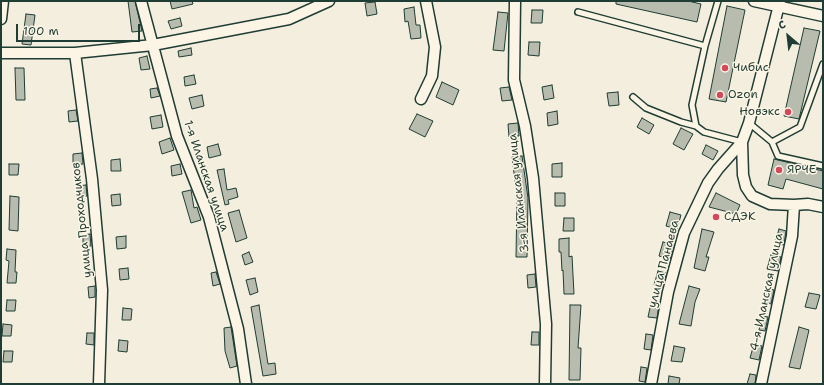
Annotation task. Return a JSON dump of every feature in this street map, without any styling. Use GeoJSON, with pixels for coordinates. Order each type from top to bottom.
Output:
{"type":"FeatureCollection","features":[{"type":"Feature","properties":{"kind":"street"},"geometry":{"type":"LineString","coordinates":[[1,19],[3,1]]}},
{"type":"Feature","properties":{"kind":"street","name":"1-я Иланская улица"},"geometry":{"type":"LineString","coordinates":[[141,1],[177,136],[209,217],[238,329],[246,384]]}},
{"type":"Feature","properties":{"kind":"street"},"geometry":{"type":"LineString","coordinates":[[1,53],[75,54],[153,44],[289,19],[329,1]]}},
{"type":"Feature","properties":{"kind":"street"},"geometry":{"type":"LineString","coordinates":[[421,99],[432,76],[435,47],[426,1]]}},
{"type":"Feature","properties":{"kind":"street","name":"3-я Иланская улица"},"geometry":{"type":"LineString","coordinates":[[515,1],[514,80],[525,126],[532,178],[546,324],[545,384]]}},
{"type":"Feature","properties":{"kind":"street"},"geometry":{"type":"LineString","coordinates":[[754,1],[780,4],[823,16]]}},
{"type":"Feature","properties":{"kind":"street"},"geometry":{"type":"LineString","coordinates":[[780,4],[749,123],[742,142],[743,174],[749,192],[760,201],[770,204],[808,204],[823,207]]}},
{"type":"Feature","properties":{"kind":"street","name":"улица Проходчиков"},"geometry":{"type":"LineString","coordinates":[[75,54],[92,179],[102,290],[99,384]]}},
{"type":"Feature","properties":{"kind":"street","name":"улица Панаева"},"geometry":{"type":"LineString","coordinates":[[651,384],[668,292],[684,233],[708,183],[718,169],[742,142]]}},
{"type":"Feature","properties":{"kind":"street","name":"4-я Иланская улица"},"geometry":{"type":"LineString","coordinates":[[761,384],[792,236],[794,205]]}},
{"type":"Feature","properties":{"kind":"lane"},"geometry":{"type":"LineString","coordinates":[[696,126],[692,105],[705,46],[718,1]]}},
{"type":"Feature","properties":{"kind":"lane"},"geometry":{"type":"LineString","coordinates":[[578,12],[705,46]]}},
{"type":"Feature","properties":{"kind":"lane"},"geometry":{"type":"LineString","coordinates":[[772,142],[800,127],[823,64]]}},
{"type":"Feature","properties":{"kind":"lane"},"geometry":{"type":"LineString","coordinates":[[633,97],[646,108],[696,126],[704,132],[742,142]]}},
{"type":"Feature","properties":{"kind":"lane"},"geometry":{"type":"LineString","coordinates":[[749,123],[772,142],[778,156],[823,166]]}},
{"type":"Feature","properties":{"kind":"building"},"geometry":{"type":"Polygon","coordinates":[[[128,1],[135,1],[142,31],[132,32],[128,1]]]}},
{"type":"Feature","properties":{"kind":"building"},"geometry":{"type":"Polygon","coordinates":[[[170,1],[192,1],[193,4],[172,9],[170,1]]]}},
{"type":"Feature","properties":{"kind":"building"},"geometry":{"type":"Polygon","coordinates":[[[616,1],[688,1],[701,4],[697,22],[616,4],[616,1]]]}},
{"type":"Feature","properties":{"kind":"building"},"geometry":{"type":"Polygon","coordinates":[[[375,2],[377,14],[367,16],[365,3],[375,2]]]}},
{"type":"Feature","properties":{"kind":"building"},"geometry":{"type":"Polygon","coordinates":[[[727,6],[745,10],[726,102],[709,99],[727,6]]]}},
{"type":"Feature","properties":{"kind":"building"},"geometry":{"type":"Polygon","coordinates":[[[414,7],[416,25],[420,25],[421,38],[411,39],[408,21],[405,22],[404,9],[414,7]]]}},
{"type":"Feature","properties":{"kind":"building"},"geometry":{"type":"Polygon","coordinates":[[[532,10],[543,10],[542,23],[531,23],[532,10]]]}},
{"type":"Feature","properties":{"kind":"building"},"geometry":{"type":"Polygon","coordinates":[[[498,12],[508,13],[504,51],[493,50],[498,12]]]}},
{"type":"Feature","properties":{"kind":"building"},"geometry":{"type":"Polygon","coordinates":[[[26,14],[35,15],[31,45],[22,44],[26,14]]]}},
{"type":"Feature","properties":{"kind":"building"},"geometry":{"type":"Polygon","coordinates":[[[180,18],[182,26],[171,29],[168,21],[180,18]]]}},
{"type":"Feature","properties":{"kind":"building"},"geometry":{"type":"Polygon","coordinates":[[[804,28],[820,31],[799,119],[784,116],[804,28]]]}},
{"type":"Feature","properties":{"kind":"building"},"geometry":{"type":"Polygon","coordinates":[[[529,42],[540,42],[539,56],[528,55],[529,42]]]}},
{"type":"Feature","properties":{"kind":"building"},"geometry":{"type":"Polygon","coordinates":[[[191,48],[192,55],[179,57],[178,51],[191,48]]]}},
{"type":"Feature","properties":{"kind":"building"},"geometry":{"type":"Polygon","coordinates":[[[147,56],[150,69],[141,70],[139,58],[147,56]]]}},
{"type":"Feature","properties":{"kind":"building"},"geometry":{"type":"Polygon","coordinates":[[[15,68],[24,68],[25,100],[16,100],[15,68]]]}},
{"type":"Feature","properties":{"kind":"building"},"geometry":{"type":"Polygon","coordinates":[[[194,75],[196,84],[185,86],[184,77],[194,75]]]}},
{"type":"Feature","properties":{"kind":"building"},"geometry":{"type":"Polygon","coordinates":[[[442,82],[459,90],[453,105],[436,97],[442,82]]]}},
{"type":"Feature","properties":{"kind":"building"},"geometry":{"type":"Polygon","coordinates":[[[552,85],[554,98],[544,100],[542,87],[552,85]]]}},
{"type":"Feature","properties":{"kind":"building"},"geometry":{"type":"Polygon","coordinates":[[[509,87],[512,100],[502,101],[500,88],[509,87]]]}},
{"type":"Feature","properties":{"kind":"building"},"geometry":{"type":"Polygon","coordinates":[[[157,88],[160,96],[151,98],[150,89],[157,88]]]}},
{"type":"Feature","properties":{"kind":"building"},"geometry":{"type":"Polygon","coordinates":[[[618,92],[619,105],[609,106],[607,93],[618,92]]]}},
{"type":"Feature","properties":{"kind":"building"},"geometry":{"type":"Polygon","coordinates":[[[202,95],[204,106],[192,109],[189,98],[202,95]]]}},
{"type":"Feature","properties":{"kind":"building"},"geometry":{"type":"Polygon","coordinates":[[[76,110],[78,121],[69,122],[68,111],[76,110]]]}},
{"type":"Feature","properties":{"kind":"building"},"geometry":{"type":"Polygon","coordinates":[[[557,111],[558,124],[548,126],[547,113],[557,111]]]}},
{"type":"Feature","properties":{"kind":"building"},"geometry":{"type":"Polygon","coordinates":[[[417,114],[433,121],[425,137],[409,129],[417,114]]]}},
{"type":"Feature","properties":{"kind":"building"},"geometry":{"type":"Polygon","coordinates":[[[161,115],[163,127],[152,129],[150,117],[161,115]]]}},
{"type":"Feature","properties":{"kind":"building"},"geometry":{"type":"Polygon","coordinates":[[[642,118],[654,125],[649,134],[637,127],[642,118]]]}},
{"type":"Feature","properties":{"kind":"building"},"geometry":{"type":"Polygon","coordinates":[[[518,123],[519,136],[509,137],[508,124],[518,123]]]}},
{"type":"Feature","properties":{"kind":"building"},"geometry":{"type":"Polygon","coordinates":[[[681,128],[693,134],[684,150],[673,144],[681,128]]]}},
{"type":"Feature","properties":{"kind":"building"},"geometry":{"type":"Polygon","coordinates":[[[170,138],[174,150],[162,154],[159,142],[170,138]]]}},
{"type":"Feature","properties":{"kind":"building"},"geometry":{"type":"Polygon","coordinates":[[[218,144],[221,155],[209,158],[207,147],[218,144]]]}},
{"type":"Feature","properties":{"kind":"building"},"geometry":{"type":"Polygon","coordinates":[[[706,145],[718,151],[713,160],[702,154],[706,145]]]}},
{"type":"Feature","properties":{"kind":"building"},"geometry":{"type":"Polygon","coordinates":[[[82,153],[83,164],[73,165],[73,154],[82,153]]]}},
{"type":"Feature","properties":{"kind":"building"},"geometry":{"type":"Polygon","coordinates":[[[522,156],[528,198],[527,257],[516,257],[517,197],[512,157],[522,156]]]}},
{"type":"Feature","properties":{"kind":"building"},"geometry":{"type":"Polygon","coordinates":[[[120,159],[121,171],[111,171],[111,160],[120,159]]]}},
{"type":"Feature","properties":{"kind":"building"},"geometry":{"type":"Polygon","coordinates":[[[774,159],[823,171],[823,189],[786,179],[783,189],[768,185],[774,159]]]}},
{"type":"Feature","properties":{"kind":"building"},"geometry":{"type":"Polygon","coordinates":[[[562,163],[562,177],[552,177],[552,164],[562,163]]]}},
{"type":"Feature","properties":{"kind":"building"},"geometry":{"type":"Polygon","coordinates":[[[9,164],[19,164],[18,175],[9,175],[9,164]]]}},
{"type":"Feature","properties":{"kind":"building"},"geometry":{"type":"Polygon","coordinates":[[[180,164],[182,174],[172,176],[171,166],[180,164]]]}},
{"type":"Feature","properties":{"kind":"building"},"geometry":{"type":"Polygon","coordinates":[[[224,169],[227,190],[236,188],[238,197],[228,200],[229,204],[225,205],[217,170],[224,169]]]}},
{"type":"Feature","properties":{"kind":"building"},"geometry":{"type":"Polygon","coordinates":[[[86,185],[87,196],[77,197],[77,186],[86,185]]]}},
{"type":"Feature","properties":{"kind":"building"},"geometry":{"type":"Polygon","coordinates":[[[191,190],[194,208],[197,207],[201,220],[191,223],[182,192],[191,190]]]}},
{"type":"Feature","properties":{"kind":"building"},"geometry":{"type":"Polygon","coordinates":[[[555,193],[565,193],[565,206],[555,206],[555,193]]]}},
{"type":"Feature","properties":{"kind":"building"},"geometry":{"type":"Polygon","coordinates":[[[716,193],[740,205],[736,214],[709,207],[716,193]]]}},
{"type":"Feature","properties":{"kind":"building"},"geometry":{"type":"Polygon","coordinates":[[[120,194],[121,205],[112,206],[111,195],[120,194]]]}},
{"type":"Feature","properties":{"kind":"building"},"geometry":{"type":"Polygon","coordinates":[[[10,196],[19,197],[18,231],[9,230],[10,196]]]}},
{"type":"Feature","properties":{"kind":"building"},"geometry":{"type":"Polygon","coordinates":[[[239,210],[247,238],[236,242],[228,213],[239,210]]]}},
{"type":"Feature","properties":{"kind":"building"},"geometry":{"type":"Polygon","coordinates":[[[670,212],[681,215],[677,229],[666,226],[670,212]]]}},
{"type":"Feature","properties":{"kind":"building"},"geometry":{"type":"Polygon","coordinates":[[[564,218],[574,218],[574,231],[563,231],[564,218]]]}},
{"type":"Feature","properties":{"kind":"building"},"geometry":{"type":"Polygon","coordinates":[[[702,229],[714,232],[706,257],[709,257],[705,271],[694,268],[702,229]]]}},
{"type":"Feature","properties":{"kind":"building"},"geometry":{"type":"Polygon","coordinates":[[[779,229],[786,231],[784,245],[775,243],[779,229]]]}},
{"type":"Feature","properties":{"kind":"building"},"geometry":{"type":"Polygon","coordinates":[[[90,234],[91,246],[83,246],[83,235],[90,234]]]}},
{"type":"Feature","properties":{"kind":"building"},"geometry":{"type":"Polygon","coordinates":[[[126,236],[126,248],[117,249],[116,237],[126,236]]]}},
{"type":"Feature","properties":{"kind":"building"},"geometry":{"type":"Polygon","coordinates":[[[569,238],[569,257],[572,256],[574,294],[564,294],[559,239],[569,238]]]}},
{"type":"Feature","properties":{"kind":"building"},"geometry":{"type":"Polygon","coordinates":[[[663,242],[674,245],[670,259],[659,256],[663,242]]]}},
{"type":"Feature","properties":{"kind":"building"},"geometry":{"type":"Polygon","coordinates":[[[7,249],[16,250],[16,283],[7,283],[9,261],[6,260],[7,249]]]}},
{"type":"Feature","properties":{"kind":"building"},"geometry":{"type":"Polygon","coordinates":[[[249,252],[253,262],[245,265],[242,255],[249,252]]]}},
{"type":"Feature","properties":{"kind":"building"},"geometry":{"type":"Polygon","coordinates":[[[771,255],[781,257],[778,271],[767,269],[771,255]]]}},
{"type":"Feature","properties":{"kind":"building"},"geometry":{"type":"Polygon","coordinates":[[[128,268],[129,279],[120,280],[119,269],[128,268]]]}},
{"type":"Feature","properties":{"kind":"building"},"geometry":{"type":"Polygon","coordinates":[[[658,271],[666,273],[663,287],[654,285],[658,271]]]}},
{"type":"Feature","properties":{"kind":"building"},"geometry":{"type":"Polygon","coordinates":[[[216,272],[220,284],[213,286],[211,273],[216,272]]]}},
{"type":"Feature","properties":{"kind":"building"},"geometry":{"type":"Polygon","coordinates":[[[535,274],[536,287],[528,288],[527,275],[535,274]]]}},
{"type":"Feature","properties":{"kind":"building"},"geometry":{"type":"Polygon","coordinates":[[[255,278],[258,292],[250,295],[246,280],[255,278]]]}},
{"type":"Feature","properties":{"kind":"building"},"geometry":{"type":"Polygon","coordinates":[[[95,286],[95,297],[89,298],[88,287],[95,286]]]}},
{"type":"Feature","properties":{"kind":"building"},"geometry":{"type":"Polygon","coordinates":[[[689,286],[700,289],[695,302],[691,326],[679,324],[689,286]]]}},
{"type":"Feature","properties":{"kind":"building"},"geometry":{"type":"Polygon","coordinates":[[[767,288],[774,290],[771,304],[763,302],[767,288]]]}},
{"type":"Feature","properties":{"kind":"building"},"geometry":{"type":"Polygon","coordinates":[[[809,293],[820,295],[816,309],[805,307],[809,293]]]}},
{"type":"Feature","properties":{"kind":"building"},"geometry":{"type":"Polygon","coordinates":[[[7,300],[16,300],[15,311],[6,311],[7,300]]]}},
{"type":"Feature","properties":{"kind":"building"},"geometry":{"type":"Polygon","coordinates":[[[651,303],[659,304],[657,318],[648,317],[651,303]]]}},
{"type":"Feature","properties":{"kind":"building"},"geometry":{"type":"Polygon","coordinates":[[[259,305],[268,364],[275,363],[276,374],[263,376],[251,307],[259,305]]]}},
{"type":"Feature","properties":{"kind":"building"},"geometry":{"type":"Polygon","coordinates":[[[570,305],[581,305],[578,348],[581,348],[580,380],[569,380],[570,305]]]}},
{"type":"Feature","properties":{"kind":"building"},"geometry":{"type":"Polygon","coordinates":[[[123,308],[132,309],[131,320],[122,320],[123,308]]]}},
{"type":"Feature","properties":{"kind":"building"},"geometry":{"type":"Polygon","coordinates":[[[762,316],[768,317],[765,331],[759,330],[762,316]]]}},
{"type":"Feature","properties":{"kind":"building"},"geometry":{"type":"Polygon","coordinates":[[[3,324],[12,325],[11,336],[2,336],[3,324]]]}},
{"type":"Feature","properties":{"kind":"building"},"geometry":{"type":"Polygon","coordinates":[[[231,327],[237,366],[230,368],[225,351],[224,328],[231,327]]]}},
{"type":"Feature","properties":{"kind":"building"},"geometry":{"type":"Polygon","coordinates":[[[799,327],[809,330],[800,369],[789,367],[799,327]]]}},
{"type":"Feature","properties":{"kind":"building"},"geometry":{"type":"Polygon","coordinates":[[[532,332],[539,332],[539,345],[531,345],[532,332]]]}},
{"type":"Feature","properties":{"kind":"building"},"geometry":{"type":"Polygon","coordinates":[[[87,333],[94,333],[94,345],[86,344],[87,333]]]}},
{"type":"Feature","properties":{"kind":"building"},"geometry":{"type":"Polygon","coordinates":[[[646,334],[653,335],[651,350],[644,349],[646,334]]]}},
{"type":"Feature","properties":{"kind":"building"},"geometry":{"type":"Polygon","coordinates":[[[119,340],[128,341],[127,352],[118,351],[119,340]]]}},
{"type":"Feature","properties":{"kind":"building"},"geometry":{"type":"Polygon","coordinates":[[[754,344],[762,346],[759,360],[750,358],[754,344]]]}},
{"type":"Feature","properties":{"kind":"building"},"geometry":{"type":"Polygon","coordinates":[[[674,346],[685,348],[682,362],[671,361],[674,346]]]}},
{"type":"Feature","properties":{"kind":"building"},"geometry":{"type":"Polygon","coordinates":[[[4,351],[13,351],[12,362],[3,362],[4,351]]]}},
{"type":"Feature","properties":{"kind":"building"},"geometry":{"type":"Polygon","coordinates":[[[641,367],[647,368],[645,382],[639,381],[641,367]]]}},
{"type":"Feature","properties":{"kind":"building"},"geometry":{"type":"Polygon","coordinates":[[[750,374],[756,375],[755,384],[747,384],[750,374]]]}},
{"type":"Feature","properties":{"kind":"building"},"geometry":{"type":"Polygon","coordinates":[[[669,376],[680,378],[679,384],[668,384],[669,376]]]}},
{"type":"Feature","properties":{"kind":"place","name":"Чибис"},"geometry":{"type":"Point","coordinates":[725,68]}},
{"type":"Feature","properties":{"kind":"place","name":"Ozon"},"geometry":{"type":"Point","coordinates":[720,95]}},
{"type":"Feature","properties":{"kind":"place","name":"Новэкс"},"geometry":{"type":"Point","coordinates":[788,112]}},
{"type":"Feature","properties":{"kind":"place","name":"ЯРЧЕ"},"geometry":{"type":"Point","coordinates":[779,170]}},
{"type":"Feature","properties":{"kind":"place","name":"СДЭК"},"geometry":{"type":"Point","coordinates":[716,217]}}]}
